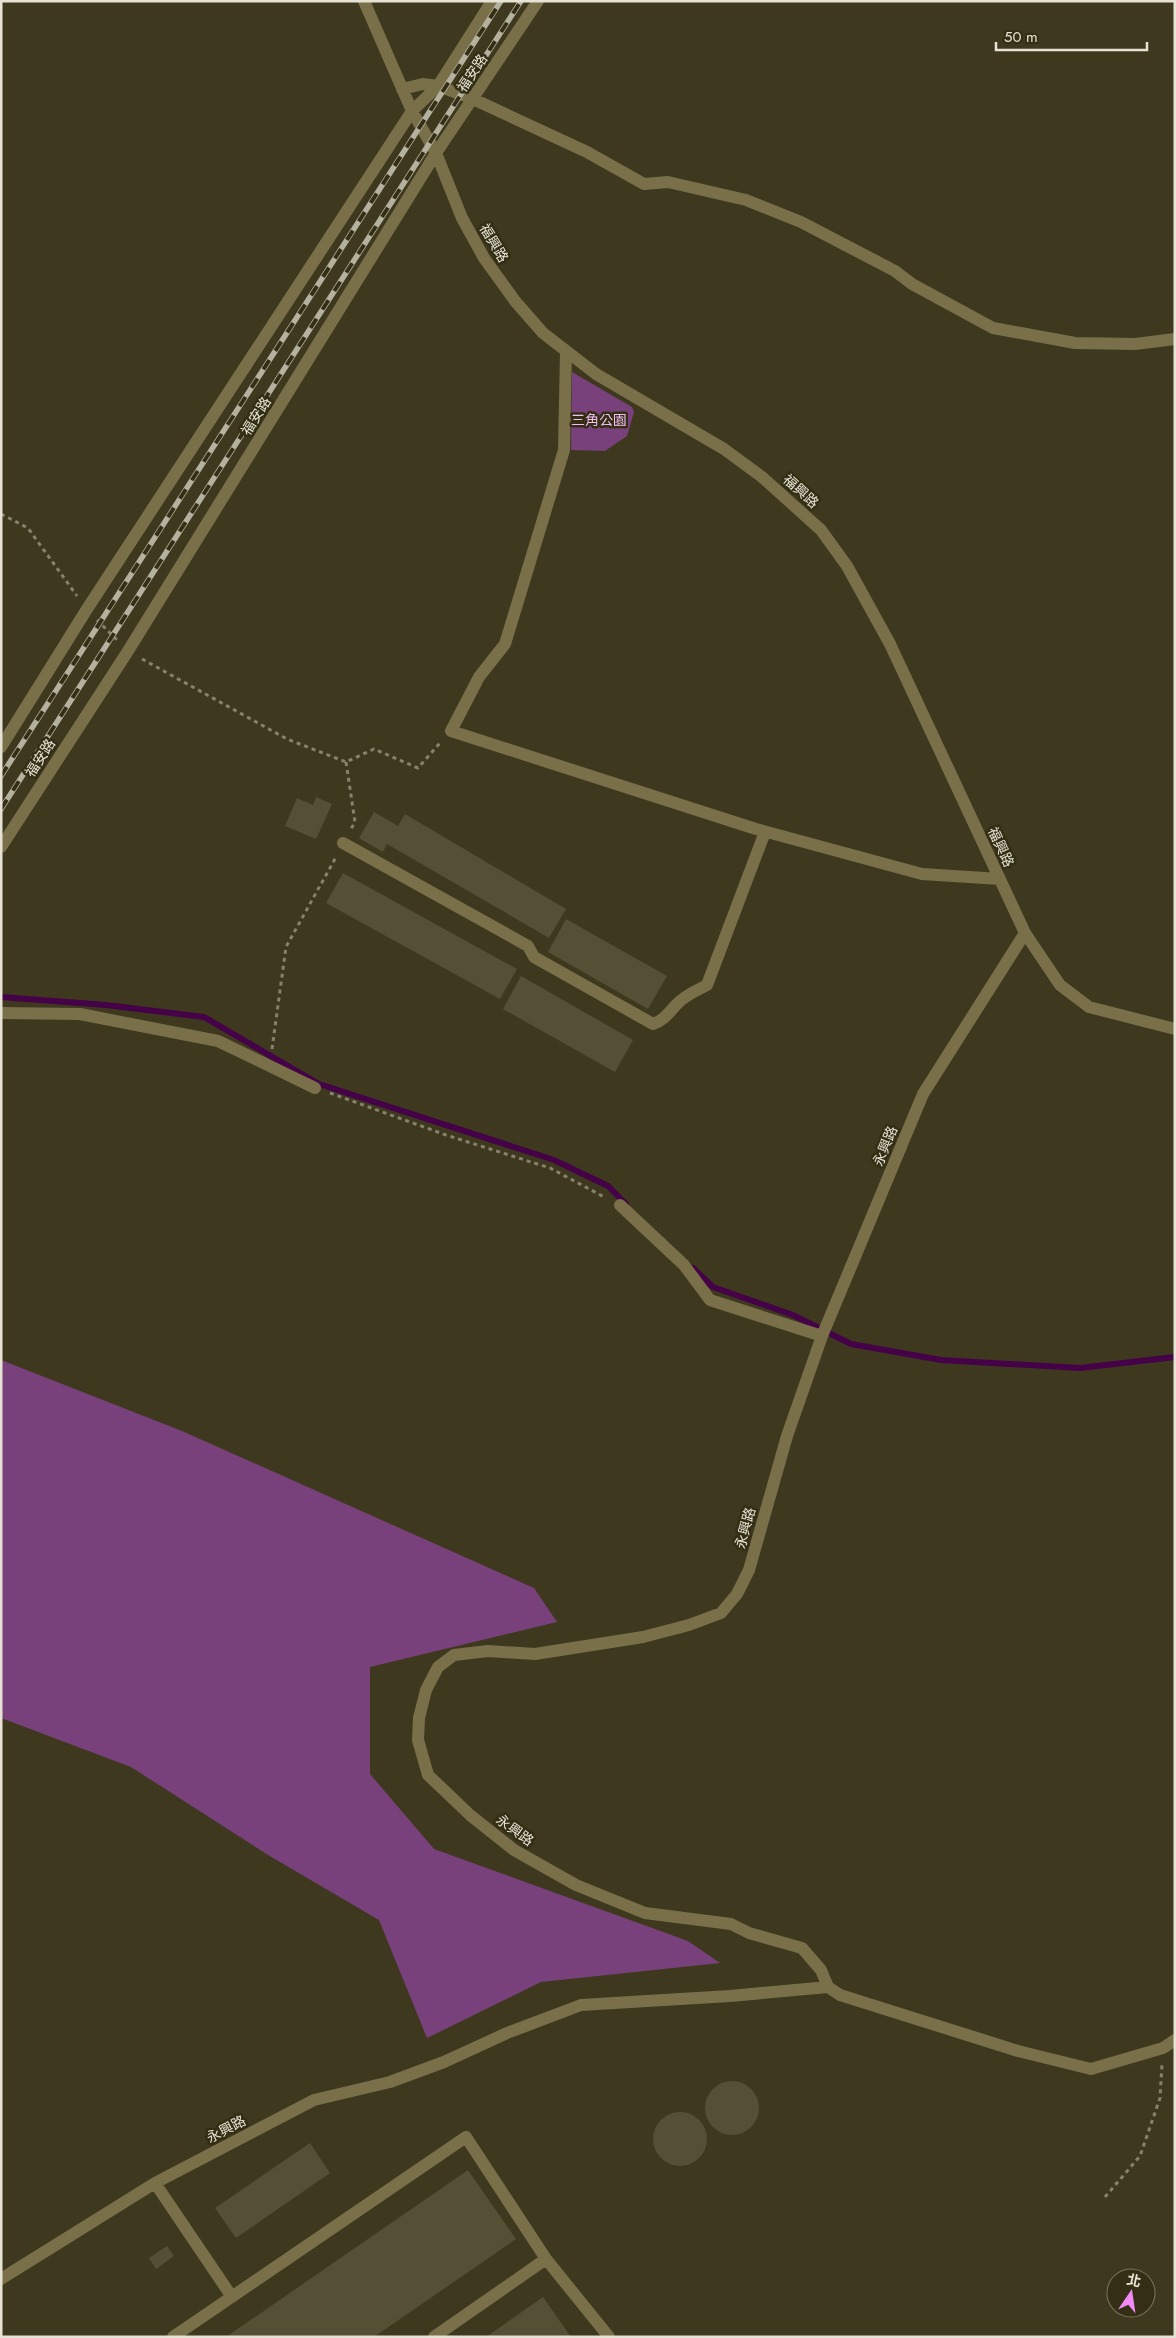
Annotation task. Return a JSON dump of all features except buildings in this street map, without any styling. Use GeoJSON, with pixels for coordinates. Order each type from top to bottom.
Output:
{"type":"FeatureCollection","features":[{"type":"Feature","properties":{"kind":"street","name":"福興路"},"geometry":{"type":"LineString","coordinates":[[364,1],[402,89],[436,153],[462,218],[484,258],[515,301],[543,333],[596,374],[724,449],[762,477],[822,530],[847,566],[890,644],[1025,933],[1060,986],[1089,1007],[1175,1029]]}},
{"type":"Feature","properties":{"kind":"street","name":"福安路"},"geometry":{"type":"LineString","coordinates":[[1,747],[86,609],[412,110],[438,86],[492,1]]}},
{"type":"Feature","properties":{"kind":"street","name":"福安路"},"geometry":{"type":"LineString","coordinates":[[1,847],[128,651],[436,153],[538,1]]}},
{"type":"Feature","properties":{"kind":"street"},"geometry":{"type":"LineString","coordinates":[[402,89],[423,84],[438,86],[473,98],[587,152],[644,184],[668,182],[746,200],[801,222],[895,270],[912,284],[993,328],[1075,343],[1135,344],[1175,339]]}},
{"type":"Feature","properties":{"kind":"street"},"geometry":{"type":"LineString","coordinates":[[566,351],[564,450],[505,644],[479,677],[451,731],[765,832],[922,874],[1000,879]]}},
{"type":"Feature","properties":{"kind":"street"},"geometry":{"type":"LineString","coordinates":[[343,843],[528,946],[534,957],[653,1024],[668,1016],[677,1004],[690,993],[707,985],[765,832]]}},
{"type":"Feature","properties":{"kind":"street","name":"永興路"},"geometry":{"type":"LineString","coordinates":[[1,2279],[155,2183],[314,2100],[390,2082],[444,2062],[507,2033],[581,2005],[730,1996],[828,1987],[821,1970],[802,1948],[749,1933],[731,1924],[646,1913],[576,1885],[514,1850],[470,1815],[428,1774],[418,1740],[419,1718],[426,1690],[438,1667],[454,1656],[488,1651],[535,1654],[643,1637],[689,1625],[721,1613],[737,1594],[750,1570],[787,1436],[822,1336],[923,1094],[1025,933]]}},
{"type":"Feature","properties":{"kind":"street"},"geometry":{"type":"LineString","coordinates":[[1,1013],[80,1014],[218,1041],[315,1088]]}},
{"type":"Feature","properties":{"kind":"street"},"geometry":{"type":"LineString","coordinates":[[620,1205],[684,1265],[710,1300],[822,1336]]}},
{"type":"Feature","properties":{"kind":"street"},"geometry":{"type":"LineString","coordinates":[[828,1987],[840,1995],[1018,2051],[1091,2069],[1163,2048],[1175,2040]]}},
{"type":"Feature","properties":{"kind":"street"},"geometry":{"type":"LineString","coordinates":[[173,2337],[466,2137],[546,2259],[609,2337]]}},
{"type":"Feature","properties":{"kind":"street"},"geometry":{"type":"LineString","coordinates":[[155,2183],[232,2297]]}},
{"type":"Feature","properties":{"kind":"street"},"geometry":{"type":"LineString","coordinates":[[434,2337],[546,2259]]}},
{"type":"Feature","properties":{"kind":"path"},"geometry":{"type":"LineString","coordinates":[[1,514],[28,528],[86,609],[128,651],[287,739],[346,762],[374,749],[418,768],[451,731]]}},
{"type":"Feature","properties":{"kind":"path"},"geometry":{"type":"LineString","coordinates":[[269,1066],[286,948],[355,822],[346,762]]}},
{"type":"Feature","properties":{"kind":"path"},"geometry":{"type":"LineString","coordinates":[[315,1088],[550,1168],[620,1205]]}},
{"type":"Feature","properties":{"kind":"path"},"geometry":{"type":"LineString","coordinates":[[1105,2197],[1140,2156],[1160,2098],[1163,2048]]}},
{"type":"Feature","properties":{"kind":"green space","name":"三角公園"},"geometry":{"type":"Polygon","coordinates":[[[572,372],[632,407],[634,412],[627,436],[605,451],[571,450],[572,372]]]}},
{"type":"Feature","properties":{"kind":"green space"},"geometry":{"type":"Polygon","coordinates":[[[1,1360],[182,1431],[534,1588],[557,1622],[370,1667],[370,1774],[434,1849],[688,1941],[720,1963],[541,1982],[427,2038],[379,1920],[268,1855],[131,1767],[1,1718],[1,1360]]]}},
{"type":"Feature","properties":{"kind":"waterway"},"geometry":{"type":"LineString","coordinates":[[1,997],[106,1005],[204,1017],[319,1084],[554,1160],[608,1186],[626,1204]]}},
{"type":"Feature","properties":{"kind":"waterway"},"geometry":{"type":"LineString","coordinates":[[693,1268],[713,1287],[793,1315],[851,1344],[941,1360],[1080,1368],[1175,1357]]}},
{"type":"Feature","properties":{"kind":"railway"},"geometry":{"type":"LineString","coordinates":[[1,776],[501,1]]}},
{"type":"Feature","properties":{"kind":"railway"},"geometry":{"type":"LineString","coordinates":[[1,809],[521,1]]}}]}
